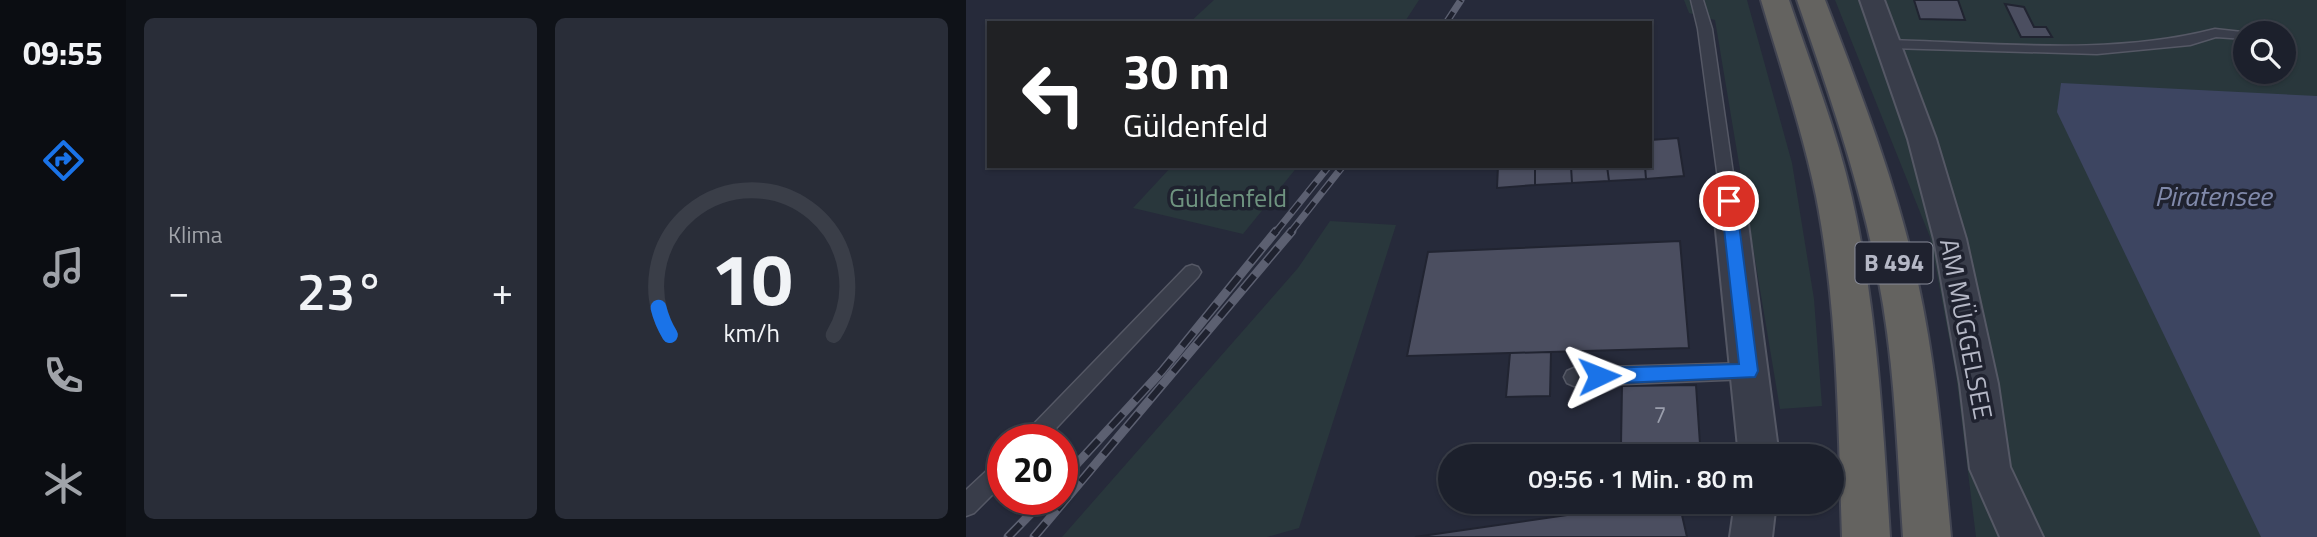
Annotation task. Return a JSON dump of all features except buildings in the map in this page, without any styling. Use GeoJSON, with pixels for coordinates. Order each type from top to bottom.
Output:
{"type":"FeatureCollection","features":[{"type":"Feature","properties":{"kind":"highway","name":"B 494"},"geometry":{"type":"LineString","coordinates":[[1775,0],[1818,136],[1839,223],[1857,351],[1866,537]]}},
{"type":"Feature","properties":{"kind":"highway","name":"B 494"},"geometry":{"type":"LineString","coordinates":[[1811,0],[1857,128],[1891,243],[1914,379],[1927,537]]}},
{"type":"Feature","properties":{"kind":"street","name":"AM MÜGGELSEE"},"geometry":{"type":"LineString","coordinates":[[1872,0],[1922,139],[1950,239],[1979,384],[1990,469],[2022,537]]}},
{"type":"Feature","properties":{"kind":"street"},"geometry":{"type":"LineString","coordinates":[[1729,201],[1757,444]]}},
{"type":"Feature","properties":{"kind":"street"},"geometry":{"type":"LineString","coordinates":[[1751,537],[1754,514]]}},
{"type":"Feature","properties":{"kind":"lane"},"geometry":{"type":"LineString","coordinates":[[1697,0],[1705,29],[1729,201]]}},
{"type":"Feature","properties":{"kind":"lane"},"geometry":{"type":"LineString","coordinates":[[1890,44],[2097,50],[2190,41],[2215,33],[2233,34]]}},
{"type":"Feature","properties":{"kind":"lane"},"geometry":{"type":"LineString","coordinates":[[1047,424],[1192,272]]}},
{"type":"Feature","properties":{"kind":"lane"},"geometry":{"type":"LineString","coordinates":[[1574,377],[1749,371]]}},
{"type":"Feature","properties":{"kind":"lane"},"geometry":{"type":"LineString","coordinates":[[966,505],[987,485]]}},
{"type":"Feature","properties":{"kind":"green space"},"geometry":{"type":"Polygon","coordinates":[[[1214,0],[1419,0],[1405,21],[1191,21],[1214,0]]]}},
{"type":"Feature","properties":{"kind":"green space"},"geometry":{"type":"Polygon","coordinates":[[[1684,0],[1747,0],[1792,163],[1814,299],[1822,406],[1780,409],[1715,20],[1689,13],[1684,0]]]}},
{"type":"Feature","properties":{"kind":"green space"},"geometry":{"type":"Polygon","coordinates":[[[1835,0],[2317,0],[2317,537],[1976,537],[1956,375],[1930,237],[1835,0]]]}},
{"type":"Feature","properties":{"kind":"green space","name":"Güldenfeld"},"geometry":{"type":"Polygon","coordinates":[[[1170,168],[1296,168],[1243,234],[1133,208],[1170,168]]]}},
{"type":"Feature","properties":{"kind":"green space"},"geometry":{"type":"Polygon","coordinates":[[[1330,221],[1396,225],[1299,528],[1267,537],[1062,537],[1298,268],[1330,221]]]}},
{"type":"Feature","properties":{"kind":"water","name":"Piratensee"},"geometry":{"type":"Polygon","coordinates":[[[2061,83],[2317,96],[2317,537],[2261,537],[2057,112],[2061,83]]]}},
{"type":"Feature","properties":{"kind":"railway"},"geometry":{"type":"LineString","coordinates":[[1447,21],[1461,0]]}},
{"type":"Feature","properties":{"kind":"railway"},"geometry":{"type":"LineString","coordinates":[[1275,233],[1327,168]]}},
{"type":"Feature","properties":{"kind":"railway"},"geometry":{"type":"LineString","coordinates":[[1290,233],[1341,168]]}},
{"type":"Feature","properties":{"kind":"railway"},"geometry":{"type":"LineString","coordinates":[[1078,463],[1162,371],[1276,231]]}},
{"type":"Feature","properties":{"kind":"railway"},"geometry":{"type":"LineString","coordinates":[[1034,537],[1292,231]]}},
{"type":"Feature","properties":{"kind":"railway"},"geometry":{"type":"LineString","coordinates":[[1008,537],[1029,515]]}},
{"type":"Feature","properties":{"kind":"route"},"geometry":{"type":"LineString","coordinates":[[1599,376],[1749,371],[1729,201]]}}]}
